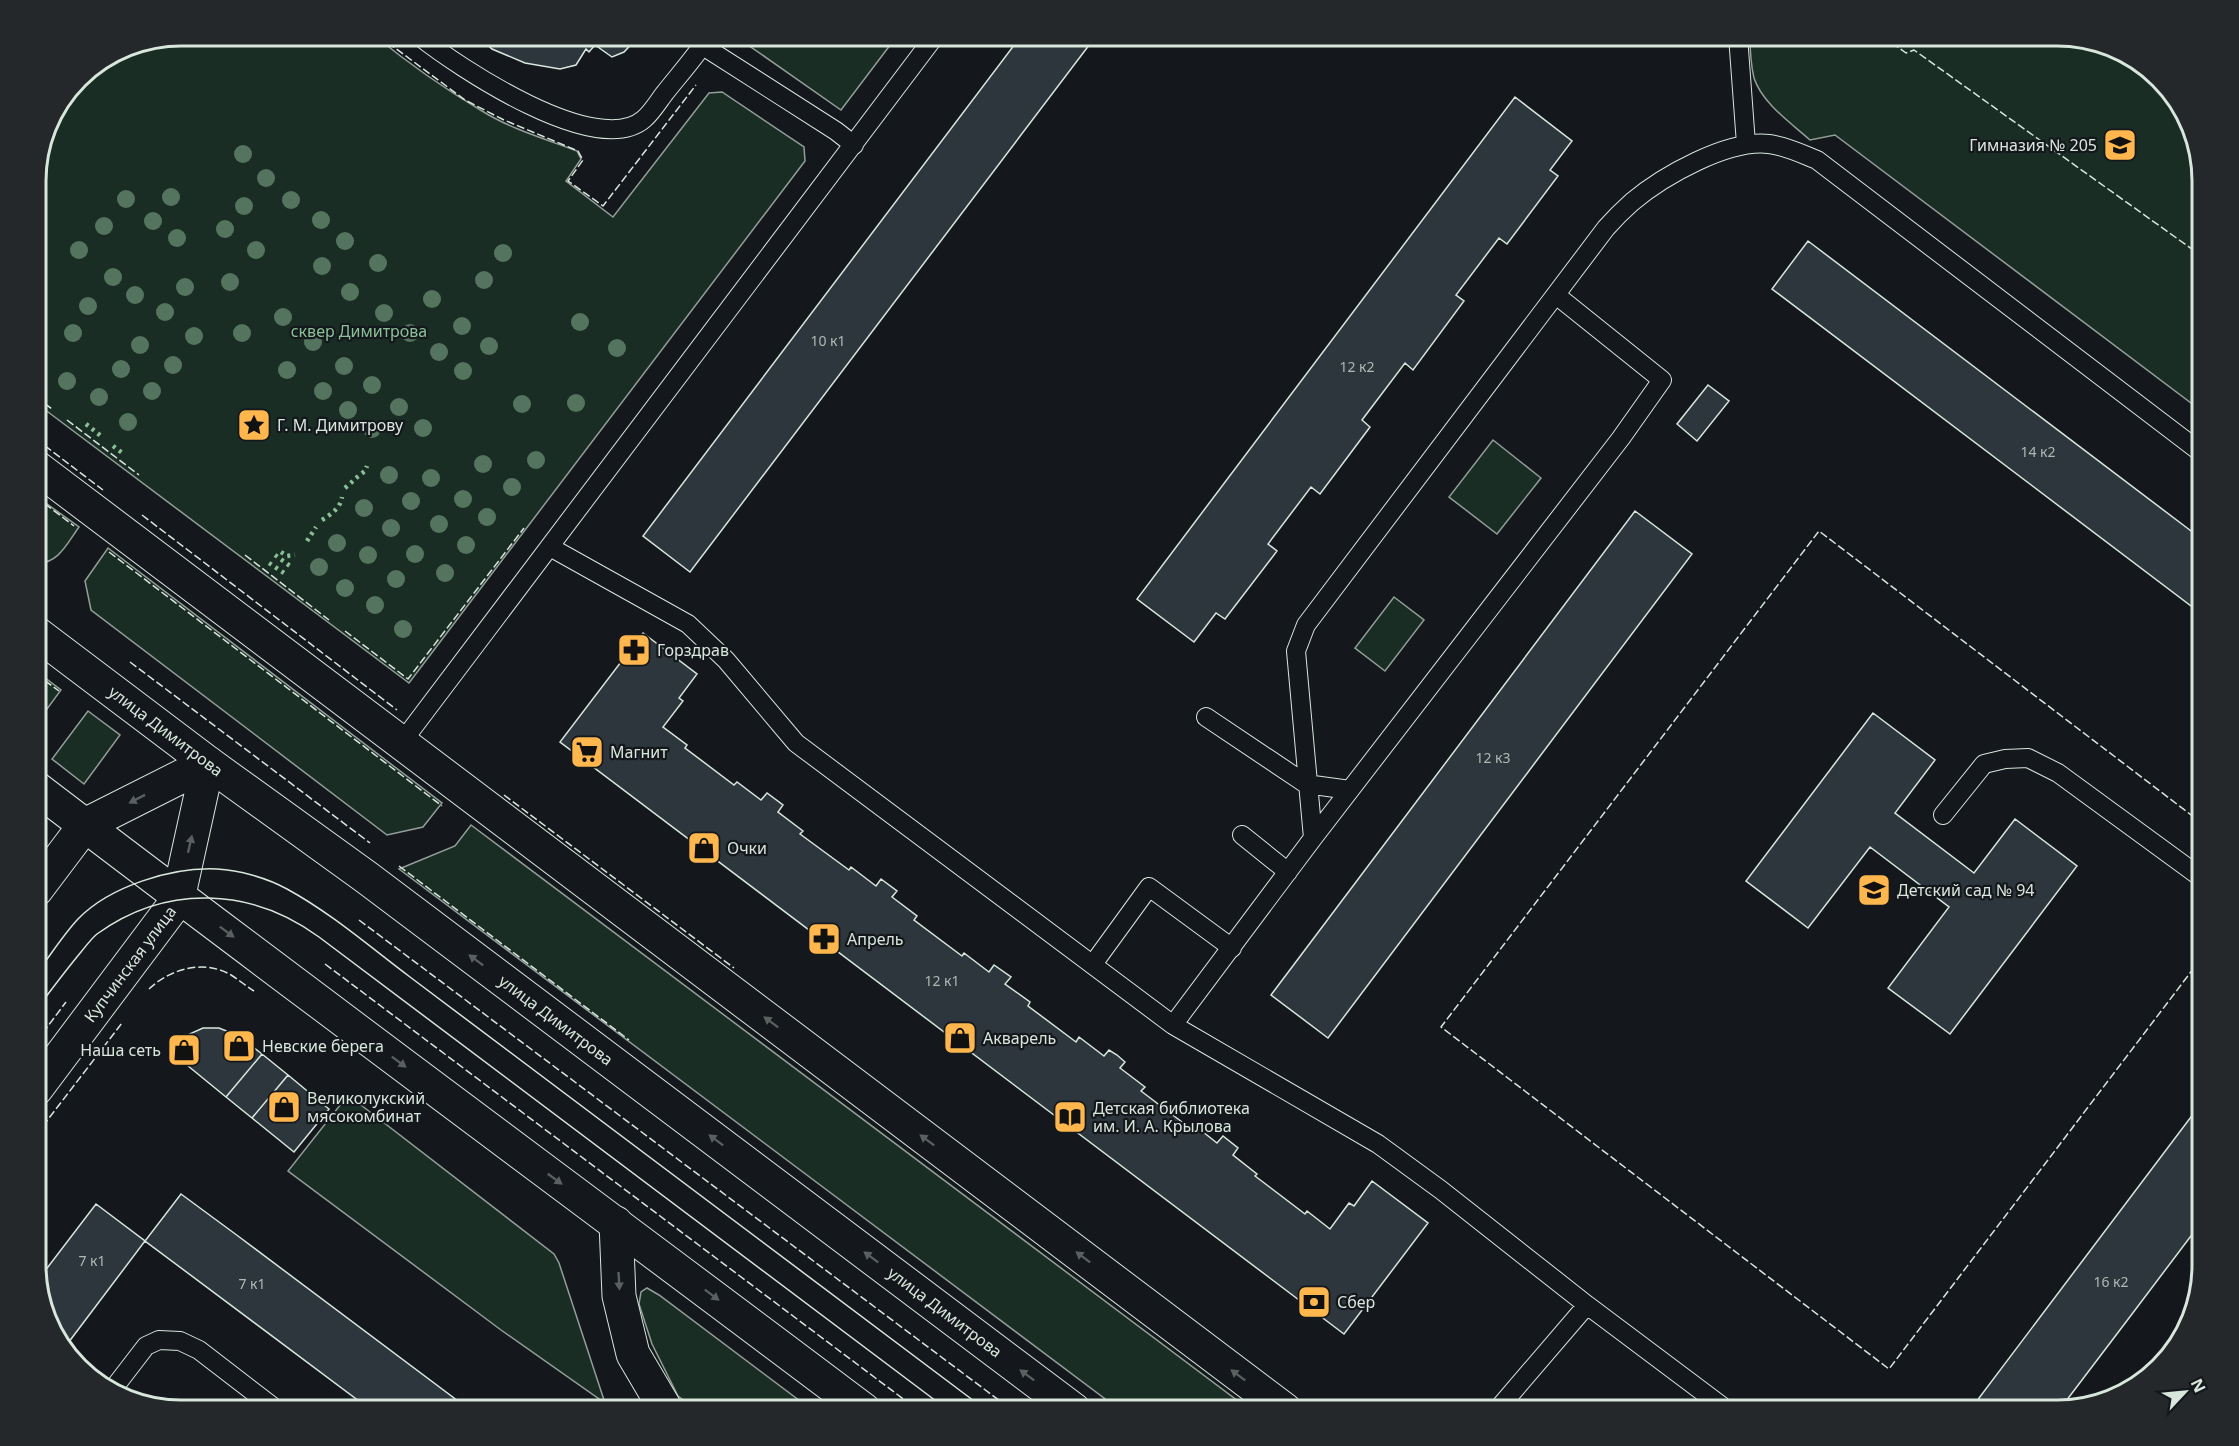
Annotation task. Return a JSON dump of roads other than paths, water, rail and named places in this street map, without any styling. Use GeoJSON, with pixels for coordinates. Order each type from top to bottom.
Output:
{"type":"FeatureCollection","features":[{"type":"Feature","properties":{"kind":"street"},"geometry":{"type":"LineString","coordinates":[[47,475],[1272,1400]]}},
{"type":"Feature","properties":{"kind":"street","name":"улица Димитрова"},"geometry":{"type":"LineString","coordinates":[[47,641],[208,763],[366,877],[1061,1400]]}},
{"type":"Feature","properties":{"kind":"street"},"geometry":{"type":"LineString","coordinates":[[47,875],[85,825],[208,763]]}},
{"type":"Feature","properties":{"kind":"street","name":"Купчинская улица"},"geometry":{"type":"LineString","coordinates":[[47,1074],[180,897],[178,899],[208,763]]}},
{"type":"Feature","properties":{"kind":"street"},"geometry":{"type":"LineString","coordinates":[[47,796],[468,1115],[851,1400]]}},
{"type":"Feature","properties":{"kind":"street"},"geometry":{"type":"LineString","coordinates":[[615,1223],[619,1296],[633,1354],[660,1400]]}},
{"type":"Feature","properties":{"kind":"lane"},"geometry":{"type":"LineString","coordinates":[[1739,46],[1746,144]]}},
{"type":"Feature","properties":{"kind":"lane"},"geometry":{"type":"LineString","coordinates":[[434,47],[464,69],[548,113],[579,124],[609,129],[627,127],[644,120],[702,47]]}},
{"type":"Feature","properties":{"kind":"lane"},"geometry":{"type":"LineString","coordinates":[[714,47],[854,145]]}},
{"type":"Feature","properties":{"kind":"lane"},"geometry":{"type":"LineString","coordinates":[[402,742],[927,47]]}},
{"type":"Feature","properties":{"kind":"lane"},"geometry":{"type":"LineString","coordinates":[[1313,838],[1306,784],[1296,651],[1306,625],[1606,228],[1630,203],[1649,189],[1725,149],[1746,144],[1769,144],[1789,148],[1817,160],[2192,446]]}},
{"type":"Feature","properties":{"kind":"lane"},"geometry":{"type":"LineString","coordinates":[[1173,1025],[1287,872],[1621,438],[1662,380],[1556,295]]}},
{"type":"Feature","properties":{"kind":"lane"},"geometry":{"type":"LineString","coordinates":[[550,547],[688,624],[726,660],[796,743],[1173,1025],[1378,1144],[1714,1400]]}},
{"type":"Feature","properties":{"kind":"lane"},"geometry":{"type":"LineString","coordinates":[[1206,717],[1306,784],[1350,790]]}},
{"type":"Feature","properties":{"kind":"lane"},"geometry":{"type":"LineString","coordinates":[[1943,815],[1984,764],[2005,759],[2028,758],[2058,773],[2192,871]]}},
{"type":"Feature","properties":{"kind":"lane"},"geometry":{"type":"LineString","coordinates":[[1242,835],[1287,872]]}},
{"type":"Feature","properties":{"kind":"lane"},"geometry":{"type":"LineString","coordinates":[[1093,964],[1149,887],[1232,948]]}},
{"type":"Feature","properties":{"kind":"lane"},"geometry":{"type":"LineString","coordinates":[[1506,1400],[1587,1305]]}},
{"type":"Feature","properties":{"kind":"lane"},"geometry":{"type":"LineString","coordinates":[[117,1383],[146,1346],[159,1340],[180,1341],[199,1350],[264,1400]]}},
{"type":"Feature","properties":{"kind":"tram line"},"geometry":{"type":"LineString","coordinates":[[47,959],[72,925],[91,907],[124,888],[143,881],[181,871],[217,869],[244,873],[279,885],[303,898],[350,931],[973,1400]]}},
{"type":"Feature","properties":{"kind":"tram line"},"geometry":{"type":"LineString","coordinates":[[47,996],[97,934],[151,906],[180,900],[208,898],[237,901],[265,908],[293,920],[319,937],[935,1400]]}},
{"type":"Feature","properties":{"kind":"place","name":"Гимназия № 205"},"geometry":{"type":"Point","coordinates":[2120,145]}},
{"type":"Feature","properties":{"kind":"place","name":"Г. М. Димитрову"},"geometry":{"type":"Point","coordinates":[254,425]}},
{"type":"Feature","properties":{"kind":"place","name":"Горздрав"},"geometry":{"type":"Point","coordinates":[634,650]}},
{"type":"Feature","properties":{"kind":"place","name":"Магнит"},"geometry":{"type":"Point","coordinates":[587,752]}},
{"type":"Feature","properties":{"kind":"place","name":"Очки"},"geometry":{"type":"Point","coordinates":[704,848]}},
{"type":"Feature","properties":{"kind":"place","name":"Детский сад № 94"},"geometry":{"type":"Point","coordinates":[1874,890]}},
{"type":"Feature","properties":{"kind":"place","name":"Апрель"},"geometry":{"type":"Point","coordinates":[824,939]}},
{"type":"Feature","properties":{"kind":"place","name":"Акварель"},"geometry":{"type":"Point","coordinates":[960,1038]}},
{"type":"Feature","properties":{"kind":"place","name":"Невские берега"},"geometry":{"type":"Point","coordinates":[239,1046]}},
{"type":"Feature","properties":{"kind":"place","name":"Наша сеть"},"geometry":{"type":"Point","coordinates":[184,1050]}},
{"type":"Feature","properties":{"kind":"place","name":"Великолукский мясокомбинат"},"geometry":{"type":"Point","coordinates":[284,1107]}},
{"type":"Feature","properties":{"kind":"place","name":"Детская библиотека им. И. А. Крылова"},"geometry":{"type":"Point","coordinates":[1070,1117]}},
{"type":"Feature","properties":{"kind":"place","name":"Сбер"},"geometry":{"type":"Point","coordinates":[1314,1302]}},
{"type":"Feature","properties":{"kind":"park label","name":"сквер Димитрова"},"geometry":{"type":"Point","coordinates":[359,331]}}]}
